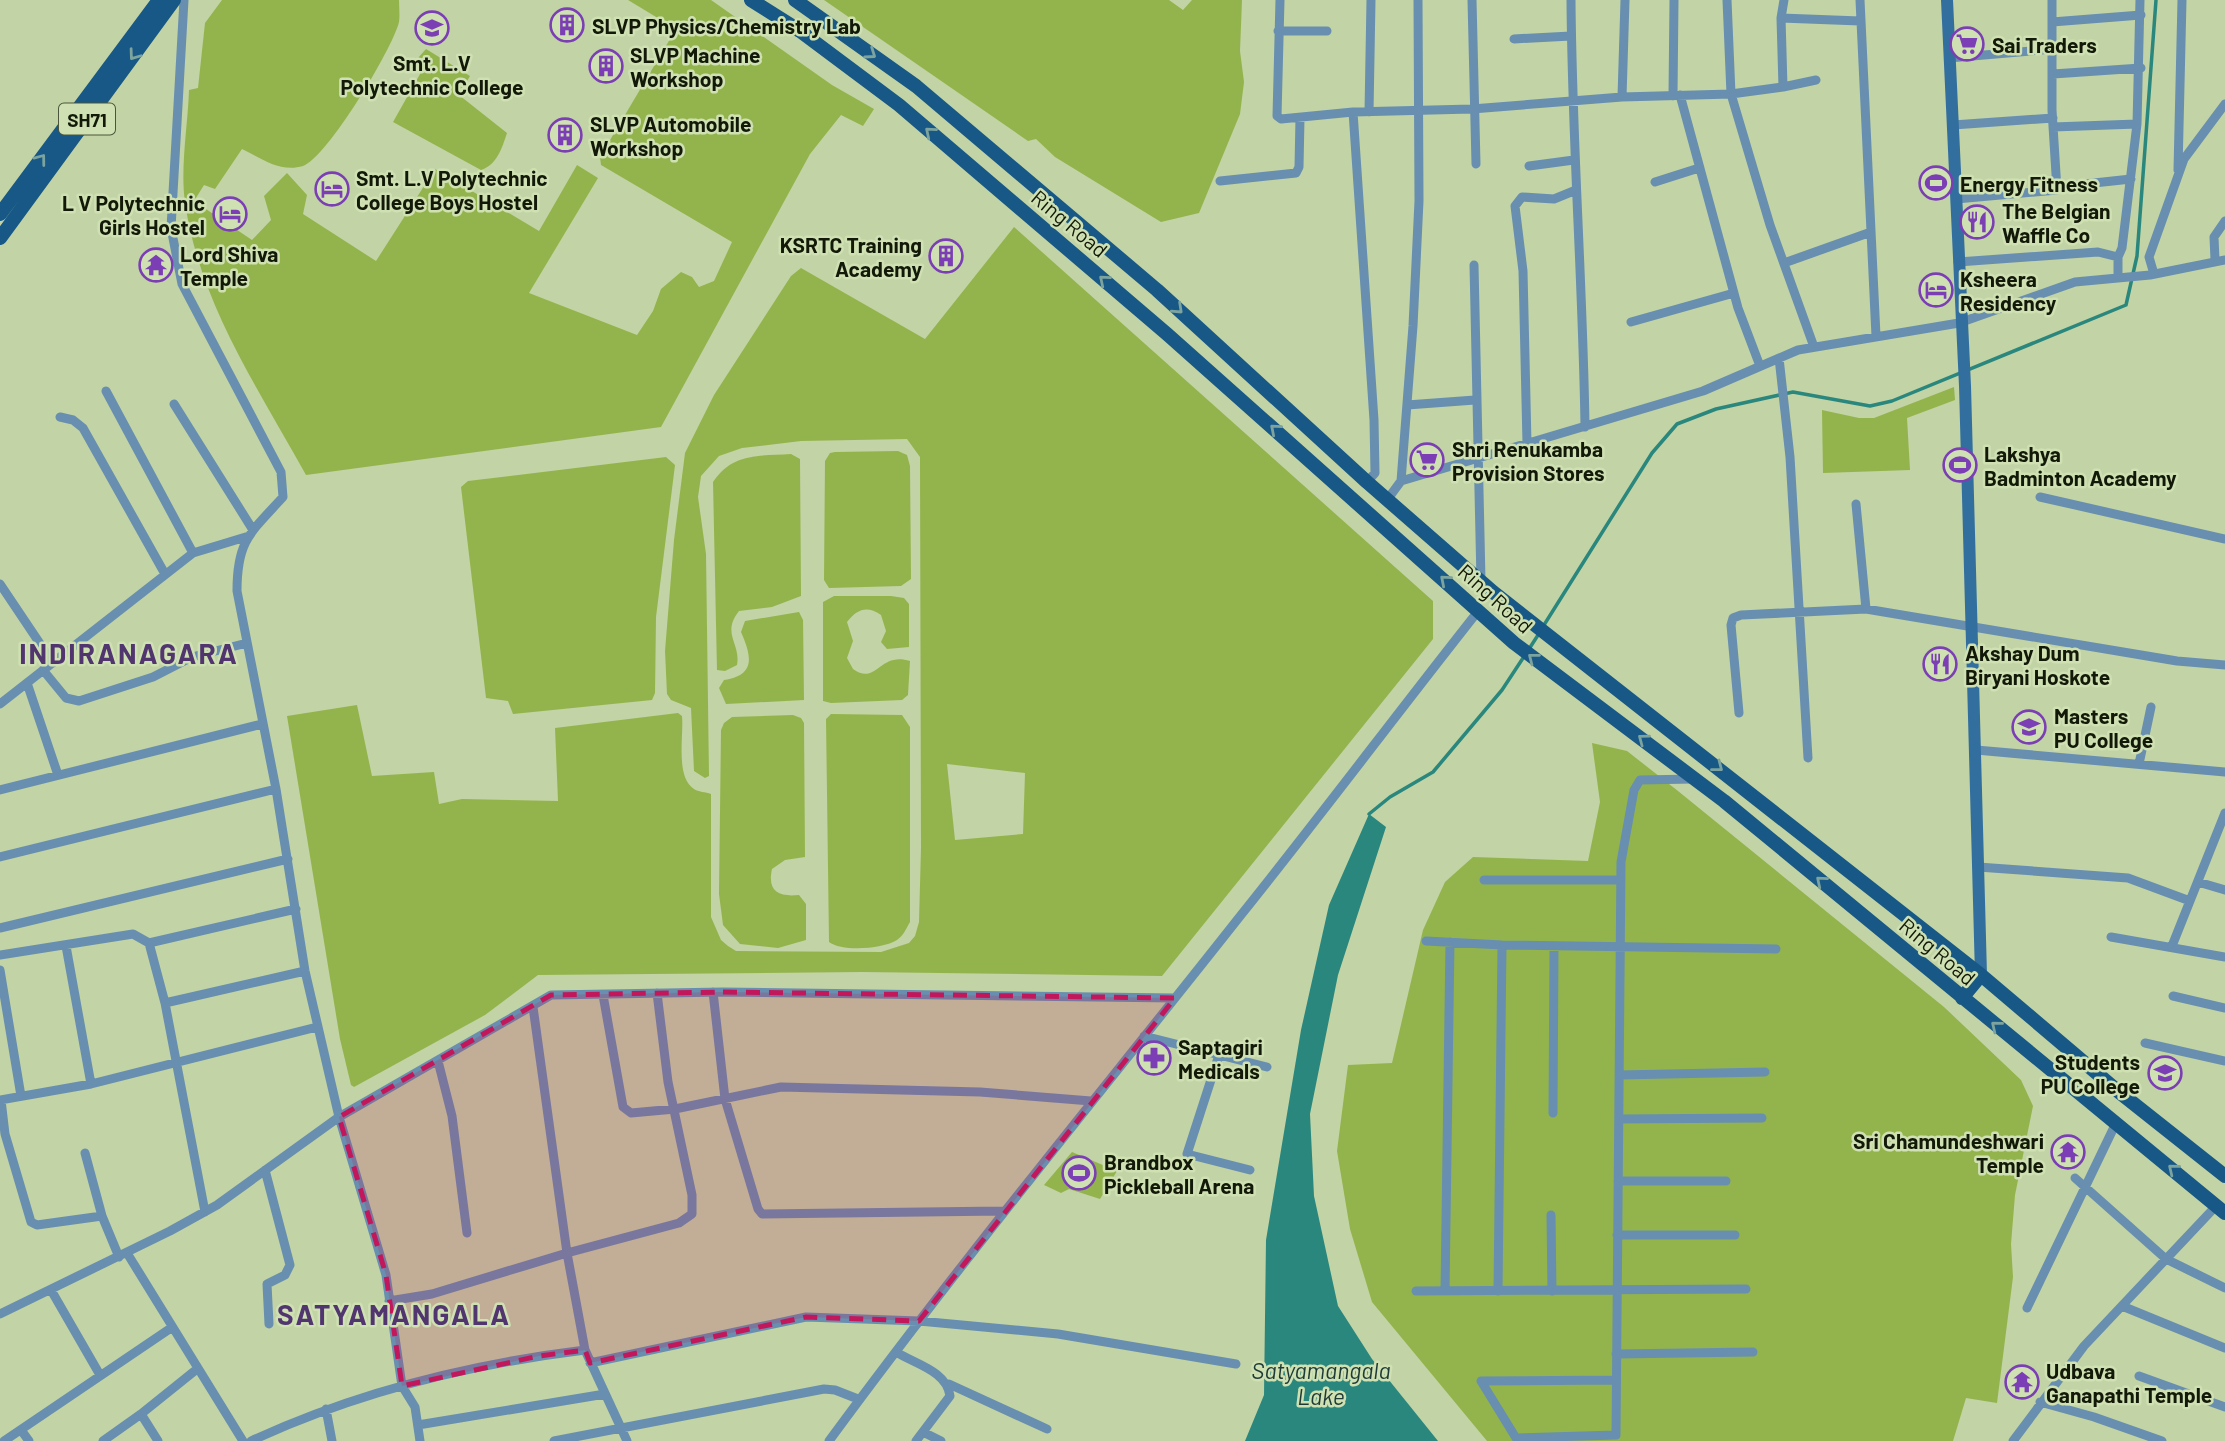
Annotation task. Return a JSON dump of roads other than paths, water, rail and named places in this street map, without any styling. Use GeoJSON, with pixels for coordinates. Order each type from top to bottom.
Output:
{"type":"FeatureCollection","features":[{"type":"Feature","properties":{"kind":"main road","name":"SH71"},"geometry":{"type":"LineString","coordinates":[[0,214],[159,0]]}},
{"type":"Feature","properties":{"kind":"main road","name":"SH71"},"geometry":{"type":"LineString","coordinates":[[0,238],[174,0]]}},
{"type":"Feature","properties":{"kind":"main road","name":"Ring Road"},"geometry":{"type":"LineString","coordinates":[[751,0],[800,31],[899,105],[1167,334],[1514,643],[1695,779],[2116,1123],[2222,1205]]}},
{"type":"Feature","properties":{"kind":"main road","name":"Ring Road"},"geometry":{"type":"LineString","coordinates":[[795,0],[916,86],[1157,290],[1387,500],[1493,592],[1981,975],[2119,1092],[2225,1176]]}},
{"type":"Feature","properties":{"kind":"main road"},"geometry":{"type":"LineString","coordinates":[[899,105],[916,86]]}},
{"type":"Feature","properties":{"kind":"main road"},"geometry":{"type":"LineString","coordinates":[[1479,610],[1493,592]]}},
{"type":"Feature","properties":{"kind":"main road"},"geometry":{"type":"LineString","coordinates":[[1962,998],[1981,975]]}},
{"type":"Feature","properties":{"kind":"street"},"geometry":{"type":"LineString","coordinates":[[184,0],[171,228],[182,284],[281,472],[283,497],[251,533],[237,559],[237,591],[276,789],[305,971],[317,1027],[339,1117],[386,1275],[402,1386],[415,1407],[420,1441]]}},
{"type":"Feature","properties":{"kind":"street"},"geometry":{"type":"LineString","coordinates":[[1280,0],[1275,111],[1281,119],[1353,112],[1472,109],[1622,97],[1731,94],[1816,80]]}},
{"type":"Feature","properties":{"kind":"street"},"geometry":{"type":"LineString","coordinates":[[1369,112],[1371,0]]}},
{"type":"Feature","properties":{"kind":"street"},"geometry":{"type":"LineString","coordinates":[[1387,500],[1401,481],[1407,405],[1419,201],[1418,0]]}},
{"type":"Feature","properties":{"kind":"street"},"geometry":{"type":"LineString","coordinates":[[1472,0],[1472,109],[1476,164]]}},
{"type":"Feature","properties":{"kind":"street"},"geometry":{"type":"LineString","coordinates":[[1571,0],[1572,102],[1583,302],[1585,427]]}},
{"type":"Feature","properties":{"kind":"street"},"geometry":{"type":"LineString","coordinates":[[1622,97],[1625,0]]}},
{"type":"Feature","properties":{"kind":"street"},"geometry":{"type":"LineString","coordinates":[[1674,0],[1676,95],[1734,293],[1760,366]]}},
{"type":"Feature","properties":{"kind":"street"},"geometry":{"type":"LineString","coordinates":[[1727,0],[1731,94],[1784,263],[1814,347]]}},
{"type":"Feature","properties":{"kind":"street"},"geometry":{"type":"LineString","coordinates":[[1783,87],[1781,18],[1784,0]]}},
{"type":"Feature","properties":{"kind":"street"},"geometry":{"type":"LineString","coordinates":[[1860,0],[1876,336]]}},
{"type":"Feature","properties":{"kind":"street"},"geometry":{"type":"LineString","coordinates":[[1947,0],[1959,323],[1965,386],[1981,975]]}},
{"type":"Feature","properties":{"kind":"street"},"geometry":{"type":"LineString","coordinates":[[2052,0],[2053,122],[2057,187]]}},
{"type":"Feature","properties":{"kind":"street"},"geometry":{"type":"LineString","coordinates":[[2120,278],[2118,257],[2122,248],[2137,124],[2141,68],[2140,0]]}},
{"type":"Feature","properties":{"kind":"street"},"geometry":{"type":"LineString","coordinates":[[2177,175],[2182,0]]}},
{"type":"Feature","properties":{"kind":"street"},"geometry":{"type":"LineString","coordinates":[[2052,22],[2141,15]]}},
{"type":"Feature","properties":{"kind":"street"},"geometry":{"type":"LineString","coordinates":[[1781,18],[1860,21]]}},
{"type":"Feature","properties":{"kind":"street"},"geometry":{"type":"LineString","coordinates":[[1278,31],[1327,31]]}},
{"type":"Feature","properties":{"kind":"street"},"geometry":{"type":"LineString","coordinates":[[1514,39],[1571,36]]}},
{"type":"Feature","properties":{"kind":"street"},"geometry":{"type":"LineString","coordinates":[[1949,58],[2053,49]]}},
{"type":"Feature","properties":{"kind":"street"},"geometry":{"type":"LineString","coordinates":[[2053,74],[2141,68]]}},
{"type":"Feature","properties":{"kind":"street"},"geometry":{"type":"LineString","coordinates":[[2152,274],[2149,257],[2177,175],[2184,159],[2225,104]]}},
{"type":"Feature","properties":{"kind":"street"},"geometry":{"type":"LineString","coordinates":[[1353,112],[1374,420],[1374,473],[1367,482]]}},
{"type":"Feature","properties":{"kind":"street"},"geometry":{"type":"LineString","coordinates":[[1220,181],[1296,173],[1299,167],[1300,118]]}},
{"type":"Feature","properties":{"kind":"street"},"geometry":{"type":"LineString","coordinates":[[1953,125],[2053,122],[2137,124]]}},
{"type":"Feature","properties":{"kind":"street"},"geometry":{"type":"LineString","coordinates":[[1529,166],[1574,160]]}},
{"type":"Feature","properties":{"kind":"street"},"geometry":{"type":"LineString","coordinates":[[1655,182],[1699,168]]}},
{"type":"Feature","properties":{"kind":"street"},"geometry":{"type":"LineString","coordinates":[[1956,199],[2057,190],[2057,187],[2131,179]]}},
{"type":"Feature","properties":{"kind":"street"},"geometry":{"type":"LineString","coordinates":[[1527,444],[1523,271],[1515,206],[1522,197],[1554,199],[1576,190]]}},
{"type":"Feature","properties":{"kind":"street"},"geometry":{"type":"LineString","coordinates":[[1401,481],[1703,391],[1779,358],[1814,347],[1959,323],[2076,282],[2152,274],[2220,260],[2214,237],[2225,220]]}},
{"type":"Feature","properties":{"kind":"street"},"geometry":{"type":"LineString","coordinates":[[1784,263],[1871,232]]}},
{"type":"Feature","properties":{"kind":"street"},"geometry":{"type":"LineString","coordinates":[[1958,262],[2098,252],[2118,257]]}},
{"type":"Feature","properties":{"kind":"street"},"geometry":{"type":"LineString","coordinates":[[1474,265],[1475,400],[1482,581]]}},
{"type":"Feature","properties":{"kind":"street"},"geometry":{"type":"LineString","coordinates":[[1631,322],[1734,293]]}},
{"type":"Feature","properties":{"kind":"street"},"geometry":{"type":"LineString","coordinates":[[1779,358],[1808,758]]}},
{"type":"Feature","properties":{"kind":"street"},"geometry":{"type":"LineString","coordinates":[[106,391],[192,553]]}},
{"type":"Feature","properties":{"kind":"street"},"geometry":{"type":"LineString","coordinates":[[1407,405],[1475,400]]}},
{"type":"Feature","properties":{"kind":"street"},"geometry":{"type":"LineString","coordinates":[[174,404],[251,533]]}},
{"type":"Feature","properties":{"kind":"street"},"geometry":{"type":"LineString","coordinates":[[60,417],[73,420],[83,428],[165,574]]}},
{"type":"Feature","properties":{"kind":"street"},"geometry":{"type":"LineString","coordinates":[[2040,498],[2225,539]]}},
{"type":"Feature","properties":{"kind":"street"},"geometry":{"type":"LineString","coordinates":[[1856,504],[1866,610]]}},
{"type":"Feature","properties":{"kind":"street"},"geometry":{"type":"LineString","coordinates":[[0,704],[192,553],[251,533]]}},
{"type":"Feature","properties":{"kind":"street"},"geometry":{"type":"LineString","coordinates":[[0,584],[53,663]]}},
{"type":"Feature","properties":{"kind":"street"},"geometry":{"type":"LineString","coordinates":[[829,1441],[858,1399],[1003,1211],[1175,998],[1479,610]]}},
{"type":"Feature","properties":{"kind":"street"},"geometry":{"type":"LineString","coordinates":[[1739,713],[1731,625],[1733,618],[1799,610],[1866,610],[2177,660],[2225,665]]}},
{"type":"Feature","properties":{"kind":"street"},"geometry":{"type":"LineString","coordinates":[[43,670],[66,698],[79,701],[153,677],[192,657],[247,643]]}},
{"type":"Feature","properties":{"kind":"street"},"geometry":{"type":"LineString","coordinates":[[27,683],[58,775]]}},
{"type":"Feature","properties":{"kind":"street"},"geometry":{"type":"LineString","coordinates":[[2139,764],[2151,706]]}},
{"type":"Feature","properties":{"kind":"street"},"geometry":{"type":"LineString","coordinates":[[0,790],[262,724]]}},
{"type":"Feature","properties":{"kind":"street"},"geometry":{"type":"LineString","coordinates":[[1976,750],[2225,772]]}},
{"type":"Feature","properties":{"kind":"street"},"geometry":{"type":"LineString","coordinates":[[1616,1380],[1480,1381],[1516,1438],[1616,1434],[1621,880],[1634,790],[1640,780],[1695,779]]}},
{"type":"Feature","properties":{"kind":"street"},"geometry":{"type":"LineString","coordinates":[[0,858],[276,789]]}},
{"type":"Feature","properties":{"kind":"street"},"geometry":{"type":"LineString","coordinates":[[2172,946],[2225,813]]}},
{"type":"Feature","properties":{"kind":"street"},"geometry":{"type":"LineString","coordinates":[[0,928],[288,859]]}},
{"type":"Feature","properties":{"kind":"street"},"geometry":{"type":"LineString","coordinates":[[1978,867],[2128,878],[2190,901]]}},
{"type":"Feature","properties":{"kind":"street"},"geometry":{"type":"LineString","coordinates":[[1484,880],[1621,880]]}},
{"type":"Feature","properties":{"kind":"street"},"geometry":{"type":"LineString","coordinates":[[2198,882],[2225,890]]}},
{"type":"Feature","properties":{"kind":"street"},"geometry":{"type":"LineString","coordinates":[[0,955],[133,934],[149,943],[296,909]]}},
{"type":"Feature","properties":{"kind":"street"},"geometry":{"type":"LineString","coordinates":[[2111,937],[2225,957]]}},
{"type":"Feature","properties":{"kind":"street"},"geometry":{"type":"LineString","coordinates":[[1426,941],[1502,945],[1776,949]]}},
{"type":"Feature","properties":{"kind":"street"},"geometry":{"type":"LineString","coordinates":[[1445,1291],[1450,942]]}},
{"type":"Feature","properties":{"kind":"street"},"geometry":{"type":"LineString","coordinates":[[149,943],[165,1003],[205,1212]]}},
{"type":"Feature","properties":{"kind":"street"},"geometry":{"type":"LineString","coordinates":[[1498,1291],[1502,945]]}},
{"type":"Feature","properties":{"kind":"street"},"geometry":{"type":"LineString","coordinates":[[66,946],[91,1084]]}},
{"type":"Feature","properties":{"kind":"street"},"geometry":{"type":"LineString","coordinates":[[1553,1113],[1554,946]]}},
{"type":"Feature","properties":{"kind":"street"},"geometry":{"type":"LineString","coordinates":[[0,970],[21,1096]]}},
{"type":"Feature","properties":{"kind":"street"},"geometry":{"type":"LineString","coordinates":[[165,1003],[305,971]]}},
{"type":"Feature","properties":{"kind":"street"},"geometry":{"type":"LineString","coordinates":[[0,1314],[205,1212],[339,1117],[551,995],[713,992],[1175,998]]}},
{"type":"Feature","properties":{"kind":"street"},"geometry":{"type":"LineString","coordinates":[[713,992],[725,1099],[758,1209],[762,1214],[1003,1211]]}},
{"type":"Feature","properties":{"kind":"street"},"geometry":{"type":"LineString","coordinates":[[389,1301],[432,1294],[567,1253],[680,1223],[692,1214],[692,1195],[668,1082],[657,993]]}},
{"type":"Feature","properties":{"kind":"street"},"geometry":{"type":"LineString","coordinates":[[603,995],[623,1107],[631,1113],[675,1109],[781,1087],[980,1092],[1091,1101]]}},
{"type":"Feature","properties":{"kind":"street"},"geometry":{"type":"LineString","coordinates":[[2173,996],[2225,1008]]}},
{"type":"Feature","properties":{"kind":"street"},"geometry":{"type":"LineString","coordinates":[[533,1007],[567,1253],[585,1350],[626,1441]]}},
{"type":"Feature","properties":{"kind":"street"},"geometry":{"type":"LineString","coordinates":[[102,1216],[37,1225],[31,1222],[2,1134],[0,1100],[91,1084],[317,1027]]}},
{"type":"Feature","properties":{"kind":"street"},"geometry":{"type":"LineString","coordinates":[[1144,1036],[1267,1067]]}},
{"type":"Feature","properties":{"kind":"street"},"geometry":{"type":"LineString","coordinates":[[2145,1043],[2225,1061]]}},
{"type":"Feature","properties":{"kind":"street"},"geometry":{"type":"LineString","coordinates":[[1219,1055],[1187,1154],[1250,1170]]}},
{"type":"Feature","properties":{"kind":"street"},"geometry":{"type":"LineString","coordinates":[[438,1061],[452,1116],[467,1233]]}},
{"type":"Feature","properties":{"kind":"street"},"geometry":{"type":"LineString","coordinates":[[1619,1075],[1765,1072]]}},
{"type":"Feature","properties":{"kind":"street"},"geometry":{"type":"LineString","coordinates":[[1619,1119],[1762,1118]]}},
{"type":"Feature","properties":{"kind":"street"},"geometry":{"type":"LineString","coordinates":[[2027,1308],[2116,1123]]}},
{"type":"Feature","properties":{"kind":"street"},"geometry":{"type":"LineString","coordinates":[[85,1153],[102,1216],[123,1255],[243,1441]]}},
{"type":"Feature","properties":{"kind":"street"},"geometry":{"type":"LineString","coordinates":[[265,1170],[289,1265],[285,1275],[267,1284],[269,1324]]}},
{"type":"Feature","properties":{"kind":"street"},"geometry":{"type":"LineString","coordinates":[[2075,1178],[2166,1259],[2225,1288]]}},
{"type":"Feature","properties":{"kind":"street"},"geometry":{"type":"LineString","coordinates":[[1618,1181],[1727,1181]]}},
{"type":"Feature","properties":{"kind":"street"},"geometry":{"type":"LineString","coordinates":[[2013,1441],[2040,1402],[2122,1306],[2222,1205]]}},
{"type":"Feature","properties":{"kind":"street"},"geometry":{"type":"LineString","coordinates":[[1551,1215],[1552,1292]]}},
{"type":"Feature","properties":{"kind":"street"},"geometry":{"type":"LineString","coordinates":[[1618,1235],[1735,1235]]}},
{"type":"Feature","properties":{"kind":"street"},"geometry":{"type":"LineString","coordinates":[[1416,1291],[1617,1292],[1746,1289]]}},
{"type":"Feature","properties":{"kind":"street"},"geometry":{"type":"LineString","coordinates":[[51,1290],[100,1375]]}},
{"type":"Feature","properties":{"kind":"street"},"geometry":{"type":"LineString","coordinates":[[2122,1306],[2225,1348]]}},
{"type":"Feature","properties":{"kind":"street"},"geometry":{"type":"LineString","coordinates":[[590,1363],[806,1317],[919,1321],[1058,1334],[1236,1364]]}},
{"type":"Feature","properties":{"kind":"street"},"geometry":{"type":"LineString","coordinates":[[5,1441],[171,1328]]}},
{"type":"Feature","properties":{"kind":"street"},"geometry":{"type":"LineString","coordinates":[[251,1441],[326,1409],[402,1386],[539,1356],[585,1350]]}},
{"type":"Feature","properties":{"kind":"street"},"geometry":{"type":"LineString","coordinates":[[896,1352],[942,1376],[949,1384],[1047,1429]]}},
{"type":"Feature","properties":{"kind":"street"},"geometry":{"type":"LineString","coordinates":[[1616,1354],[1753,1352]]}},
{"type":"Feature","properties":{"kind":"street"},"geometry":{"type":"LineString","coordinates":[[103,1441],[197,1369]]}},
{"type":"Feature","properties":{"kind":"street"},"geometry":{"type":"LineString","coordinates":[[2139,1376],[2225,1408]]}},
{"type":"Feature","properties":{"kind":"street"},"geometry":{"type":"LineString","coordinates":[[916,1441],[950,1396],[949,1384]]}},
{"type":"Feature","properties":{"kind":"street"},"geometry":{"type":"LineString","coordinates":[[554,1441],[824,1389],[835,1390],[858,1399]]}},
{"type":"Feature","properties":{"kind":"street"},"geometry":{"type":"LineString","coordinates":[[418,1425],[605,1394]]}},
{"type":"Feature","properties":{"kind":"street"},"geometry":{"type":"LineString","coordinates":[[2040,1402],[2094,1417],[2162,1441]]}},
{"type":"Feature","properties":{"kind":"street"},"geometry":{"type":"LineString","coordinates":[[326,1409],[332,1441]]}},
{"type":"Feature","properties":{"kind":"street"},"geometry":{"type":"LineString","coordinates":[[141,1414],[158,1441]]}},
{"type":"Feature","properties":{"kind":"street"},"geometry":{"type":"LineString","coordinates":[[21,1430],[29,1441]]}},
{"type":"Feature","properties":{"kind":"street"},"geometry":{"type":"LineString","coordinates":[[923,1432],[941,1441]]}},
{"type":"Feature","properties":{"kind":"water","name":"Satyamangala Lake"},"geometry":{"type":"Polygon","coordinates":[[[1369,814],[1386,827],[1338,975],[1310,1114],[1314,1196],[1338,1306],[1372,1359],[1438,1441],[1245,1441],[1264,1395],[1266,1240],[1301,1030],[1329,905],[1369,814]]]}},
{"type":"Feature","properties":{"kind":"waterway"},"geometry":{"type":"LineString","coordinates":[[1544,625],[1652,453],[1677,424],[1716,409],[1793,392],[1870,406],[1892,401],[2126,305],[2137,256],[2156,0]]}},
{"type":"Feature","properties":{"kind":"waterway"},"geometry":{"type":"LineString","coordinates":[[1529,649],[1540,632]]}},
{"type":"Feature","properties":{"kind":"waterway"},"geometry":{"type":"LineString","coordinates":[[1369,814],[1390,797],[1433,772],[1502,690],[1525,655]]}},
{"type":"Feature","properties":{"kind":"place","name":"SLVP Physics/Chemistry Lab"},"geometry":{"type":"Point","coordinates":[567,25]}},
{"type":"Feature","properties":{"kind":"place","name":"Smt. L.V Polytechnic College"},"geometry":{"type":"Point","coordinates":[432,28]}},
{"type":"Feature","properties":{"kind":"place","name":"Sai Traders"},"geometry":{"type":"Point","coordinates":[1967,44]}},
{"type":"Feature","properties":{"kind":"place","name":"SLVP Machine Workshop"},"geometry":{"type":"Point","coordinates":[606,66]}},
{"type":"Feature","properties":{"kind":"place","name":"SLVP Automobile Workshop"},"geometry":{"type":"Point","coordinates":[565,135]}},
{"type":"Feature","properties":{"kind":"place","name":"Energy Fitness"},"geometry":{"type":"Point","coordinates":[1936,183]}},
{"type":"Feature","properties":{"kind":"place","name":"Smt. L.V Polytechnic College Boys Hostel"},"geometry":{"type":"Point","coordinates":[332,189]}},
{"type":"Feature","properties":{"kind":"place","name":"L V Polytechnic Girls Hostel"},"geometry":{"type":"Point","coordinates":[230,214]}},
{"type":"Feature","properties":{"kind":"place","name":"The Belgian Waffle Co"},"geometry":{"type":"Point","coordinates":[1977,222]}},
{"type":"Feature","properties":{"kind":"place","name":"KSRTC Training Academy"},"geometry":{"type":"Point","coordinates":[946,256]}},
{"type":"Feature","properties":{"kind":"place","name":"Lord Shiva Temple"},"geometry":{"type":"Point","coordinates":[156,265]}},
{"type":"Feature","properties":{"kind":"place","name":"Ksheera Residency"},"geometry":{"type":"Point","coordinates":[1936,290]}},
{"type":"Feature","properties":{"kind":"place","name":"Shri Renukamba Provision Stores"},"geometry":{"type":"Point","coordinates":[1427,460]}},
{"type":"Feature","properties":{"kind":"place","name":"Lakshya Badminton Academy"},"geometry":{"type":"Point","coordinates":[1960,465]}},
{"type":"Feature","properties":{"kind":"place","name":"Akshay Dum Biryani Hoskote"},"geometry":{"type":"Point","coordinates":[1940,664]}},
{"type":"Feature","properties":{"kind":"place","name":"Masters PU College"},"geometry":{"type":"Point","coordinates":[2029,727]}},
{"type":"Feature","properties":{"kind":"place","name":"Saptagiri Medicals"},"geometry":{"type":"Point","coordinates":[1154,1058]}},
{"type":"Feature","properties":{"kind":"place","name":"Students PU College"},"geometry":{"type":"Point","coordinates":[2165,1073]}},
{"type":"Feature","properties":{"kind":"place","name":"Sri Chamundeshwari Temple"},"geometry":{"type":"Point","coordinates":[2068,1152]}},
{"type":"Feature","properties":{"kind":"place","name":"Brandbox Pickleball Arena"},"geometry":{"type":"Point","coordinates":[1079,1173]}},
{"type":"Feature","properties":{"kind":"place","name":"Udbava Ganapathi Temple"},"geometry":{"type":"Point","coordinates":[2022,1382]}},
{"type":"Feature","properties":{"kind":"district","name":"INDIRANAGARA"},"geometry":{"type":"Point","coordinates":[129,653]}},
{"type":"Feature","properties":{"kind":"district","name":"SATYAMANGALA"},"geometry":{"type":"Point","coordinates":[394,1314]}}]}
